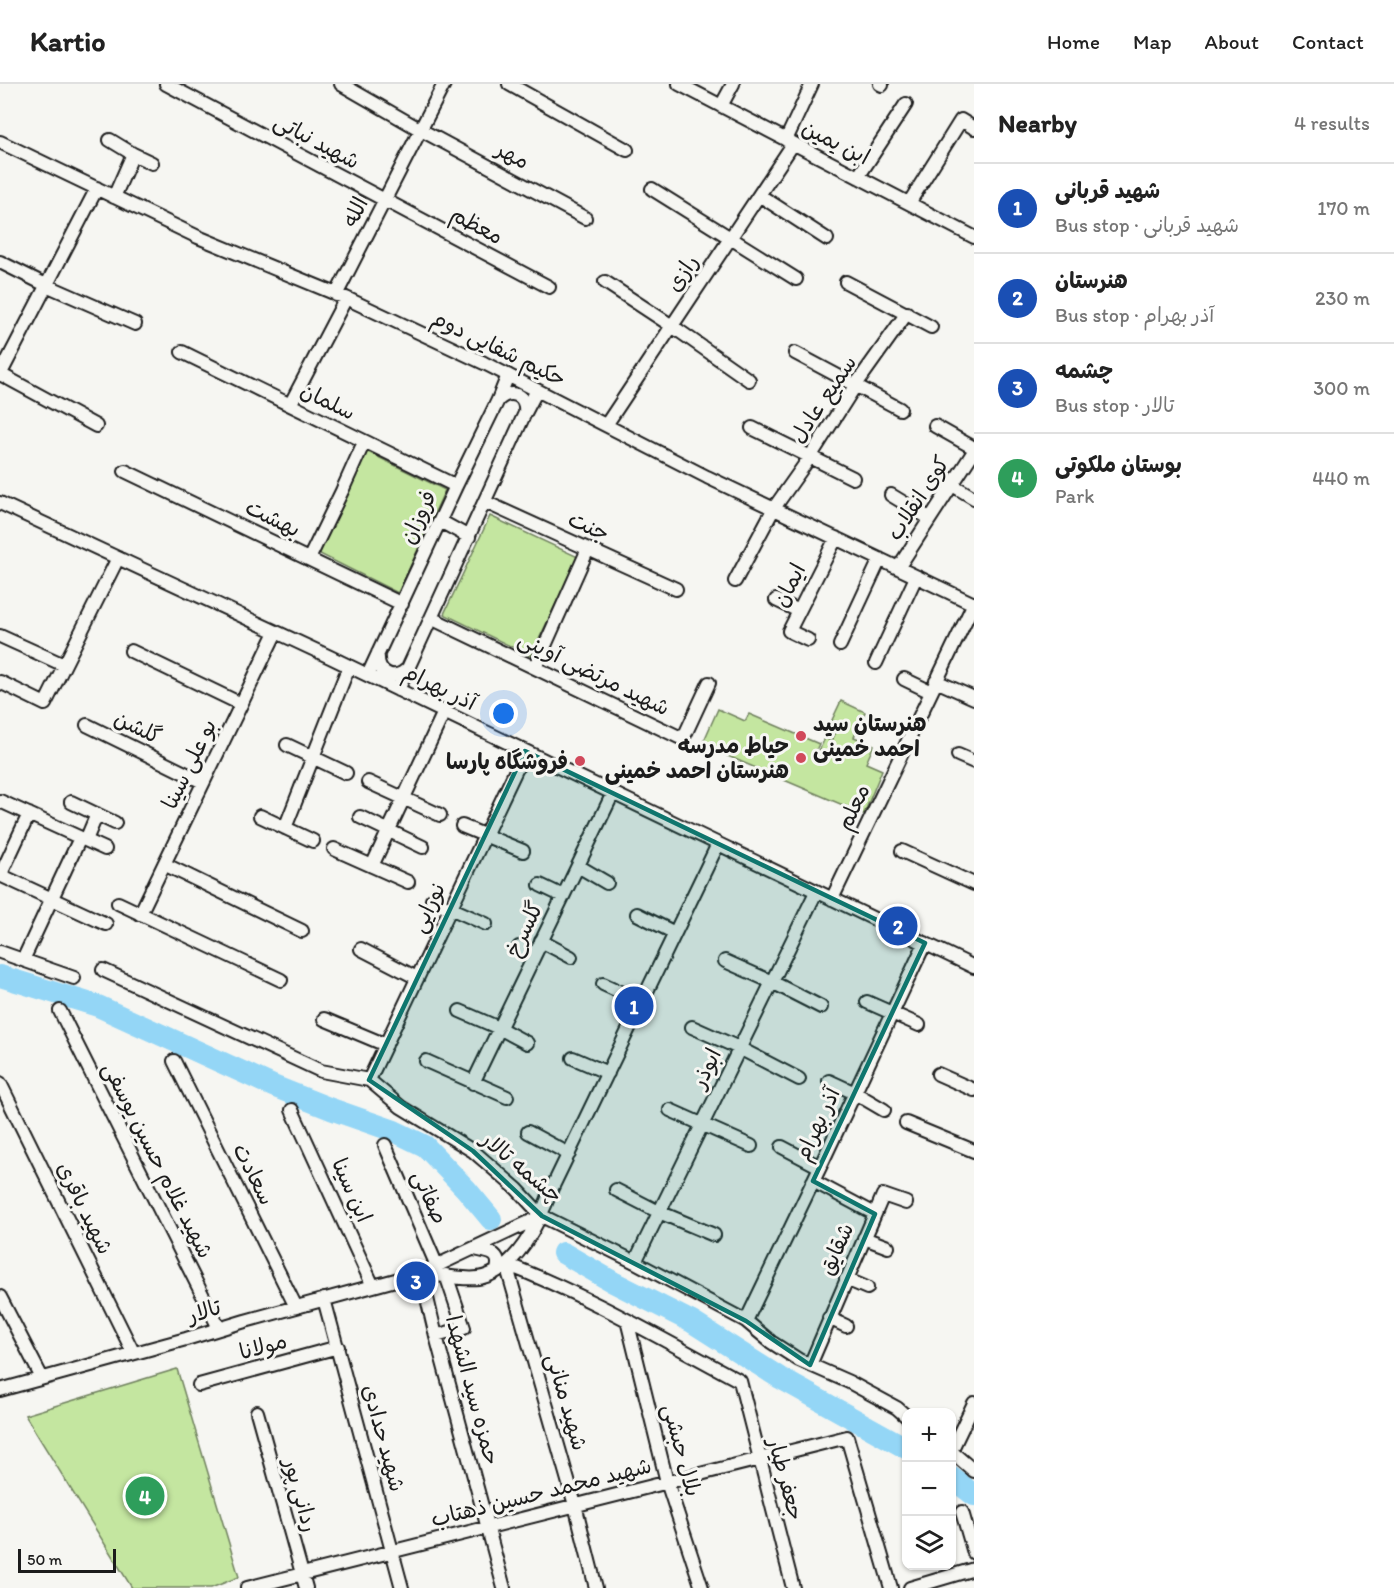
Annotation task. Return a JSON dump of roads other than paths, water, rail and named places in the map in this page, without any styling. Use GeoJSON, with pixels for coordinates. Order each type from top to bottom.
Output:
{"type":"FeatureCollection","features":[{"type":"Feature","properties":{"kind":"street","name":"شهید نباتی"},"geometry":{"type":"LineString","coordinates":[[166,84],[384,200]]}},
{"type":"Feature","properties":{"kind":"street","name":"مهر"},"geometry":{"type":"LineString","coordinates":[[341,84],[420,130],[585,218]]}},
{"type":"Feature","properties":{"kind":"street","name":"الله"},"geometry":{"type":"LineString","coordinates":[[290,405],[384,200],[444,84]]}},
{"type":"Feature","properties":{"kind":"street"},"geometry":{"type":"LineString","coordinates":[[509,84],[627,150]]}},
{"type":"Feature","properties":{"kind":"street","name":"ابن یمین"},"geometry":{"type":"LineString","coordinates":[[679,84],[974,237]]}},
{"type":"Feature","properties":{"kind":"street"},"geometry":{"type":"LineString","coordinates":[[721,106],[733,84]]}},
{"type":"Feature","properties":{"kind":"street"},"geometry":{"type":"LineString","coordinates":[[789,142],[812,84]]}},
{"type":"Feature","properties":{"kind":"street"},"geometry":{"type":"LineString","coordinates":[[858,177],[906,104]]}},
{"type":"Feature","properties":{"kind":"street"},"geometry":{"type":"LineString","coordinates":[[909,203],[962,120],[974,129]]}},
{"type":"Feature","properties":{"kind":"street"},"geometry":{"type":"LineString","coordinates":[[110,140],[152,163]]}},
{"type":"Feature","properties":{"kind":"street","name":"حکیم شفایی دوم"},"geometry":{"type":"LineString","coordinates":[[0,142],[198,237],[341,297],[508,375],[707,477],[974,603]]}},
{"type":"Feature","properties":{"kind":"street","name":"رازی"},"geometry":{"type":"LineString","coordinates":[[606,425],[759,195],[789,142]]}},
{"type":"Feature","properties":{"kind":"street"},"geometry":{"type":"LineString","coordinates":[[114,197],[133,154]]}},
{"type":"Feature","properties":{"kind":"street"},"geometry":{"type":"LineString","coordinates":[[96,426],[0,374],[97,188]]}},
{"type":"Feature","properties":{"kind":"street"},"geometry":{"type":"LineString","coordinates":[[652,189],[796,279]]}},
{"type":"Feature","properties":{"kind":"street"},"geometry":{"type":"LineString","coordinates":[[759,195],[826,239]]}},
{"type":"Feature","properties":{"kind":"street","name":"معظم"},"geometry":{"type":"LineString","coordinates":[[384,200],[549,287]]}},
{"type":"Feature","properties":{"kind":"street"},"geometry":{"type":"LineString","coordinates":[[0,262],[135,324]]}},
{"type":"Feature","properties":{"kind":"street"},"geometry":{"type":"LineString","coordinates":[[605,282],[749,380]]}},
{"type":"Feature","properties":{"kind":"street"},"geometry":{"type":"LineString","coordinates":[[846,282],[931,327]]}},
{"type":"Feature","properties":{"kind":"street","name":"سمیع عادل"},"geometry":{"type":"LineString","coordinates":[[774,508],[855,386],[907,313]]}},
{"type":"Feature","properties":{"kind":"street","name":"سلمان"},"geometry":{"type":"LineString","coordinates":[[182,352],[456,486]]}},
{"type":"Feature","properties":{"kind":"street"},"geometry":{"type":"LineString","coordinates":[[795,354],[900,409]]}},
{"type":"Feature","properties":{"kind":"street","name":"فروزان"},"geometry":{"type":"LineString","coordinates":[[368,675],[508,375]]}},
{"type":"Feature","properties":{"kind":"street"},"geometry":{"type":"LineString","coordinates":[[398,690],[537,390]]}},
{"type":"Feature","properties":{"kind":"street"},"geometry":{"type":"LineString","coordinates":[[498,400],[505,394],[515,394],[525,404],[525,413]]}},
{"type":"Feature","properties":{"kind":"street"},"geometry":{"type":"LineString","coordinates":[[934,426],[974,450]]}},
{"type":"Feature","properties":{"kind":"street"},"geometry":{"type":"LineString","coordinates":[[752,428],[853,478]]}},
{"type":"Feature","properties":{"kind":"street"},"geometry":{"type":"LineString","coordinates":[[309,559],[364,442]]}},
{"type":"Feature","properties":{"kind":"street","name":"کوی انقلاب"},"geometry":{"type":"LineString","coordinates":[[898,568],[974,450]]}},
{"type":"Feature","properties":{"kind":"street","name":"بهشت"},"geometry":{"type":"LineString","coordinates":[[125,471],[402,604]]}},
{"type":"Feature","properties":{"kind":"street"},"geometry":{"type":"LineString","coordinates":[[951,484],[974,498]]}},
{"type":"Feature","properties":{"kind":"street"},"geometry":{"type":"LineString","coordinates":[[891,495],[929,518]]}},
{"type":"Feature","properties":{"kind":"street","name":"جنت"},"geometry":{"type":"LineString","coordinates":[[485,502],[676,589]]}},
{"type":"Feature","properties":{"kind":"street","name":"آذر بهرام"},"geometry":{"type":"LineString","coordinates":[[0,503],[368,675],[974,967]]}},
{"type":"Feature","properties":{"kind":"street"},"geometry":{"type":"LineString","coordinates":[[735,582],[774,508]]}},
{"type":"Feature","properties":{"kind":"street"},"geometry":{"type":"LineString","coordinates":[[440,521],[469,537]]}},
{"type":"Feature","properties":{"kind":"street","name":"ایمان"},"geometry":{"type":"LineString","coordinates":[[808,640],[789,631],[836,538]]}},
{"type":"Feature","properties":{"kind":"street"},"geometry":{"type":"LineString","coordinates":[[535,668],[588,549]]}},
{"type":"Feature","properties":{"kind":"street"},"geometry":{"type":"LineString","coordinates":[[0,682],[45,704],[118,558]]}},
{"type":"Feature","properties":{"kind":"street"},"geometry":{"type":"LineString","coordinates":[[840,645],[880,559]]}},
{"type":"Feature","properties":{"kind":"street"},"geometry":{"type":"LineString","coordinates":[[876,663],[916,577]]}},
{"type":"Feature","properties":{"kind":"street"},"geometry":{"type":"LineString","coordinates":[[776,600],[799,611]]}},
{"type":"Feature","properties":{"kind":"street","name":"معلم"},"geometry":{"type":"LineString","coordinates":[[832,899],[974,603]]}},
{"type":"Feature","properties":{"kind":"street","name":"شهید مرتضی آوینی"},"geometry":{"type":"LineString","coordinates":[[431,618],[683,739],[709,683]]}},
{"type":"Feature","properties":{"kind":"street","name":"بو علی سینا"},"geometry":{"type":"LineString","coordinates":[[140,914],[276,632]]}},
{"type":"Feature","properties":{"kind":"street"},"geometry":{"type":"LineString","coordinates":[[0,636],[64,665]]}},
{"type":"Feature","properties":{"kind":"street"},"geometry":{"type":"LineString","coordinates":[[131,651],[241,704]]}},
{"type":"Feature","properties":{"kind":"street"},"geometry":{"type":"LineString","coordinates":[[378,653],[381,669],[391,675],[401,674],[410,666]]}},
{"type":"Feature","properties":{"kind":"street"},"geometry":{"type":"LineString","coordinates":[[285,828],[349,666]]}},
{"type":"Feature","properties":{"kind":"street"},"geometry":{"type":"LineString","coordinates":[[904,680],[974,698]]}},
{"type":"Feature","properties":{"kind":"street"},"geometry":{"type":"LineString","coordinates":[[372,866],[444,712]]}},
{"type":"Feature","properties":{"kind":"street","name":"گلشن"},"geometry":{"type":"LineString","coordinates":[[87,725],[203,782]]}},
{"type":"Feature","properties":{"kind":"street"},"geometry":{"type":"LineString","coordinates":[[287,745],[346,773]]}},
{"type":"Feature","properties":{"kind":"street","name":"نورایی"},"geometry":{"type":"LineString","coordinates":[[369,1080],[525,751]]}},
{"type":"Feature","properties":{"kind":"street"},"geometry":{"type":"LineString","coordinates":[[958,755],[974,762]]}},
{"type":"Feature","properties":{"kind":"street"},"geometry":{"type":"LineString","coordinates":[[368,782],[440,815]]}},
{"type":"Feature","properties":{"kind":"street","name":"گلسرخ"},"geometry":{"type":"LineString","coordinates":[[473,1083],[613,794]]}},
{"type":"Feature","properties":{"kind":"street"},"geometry":{"type":"LineString","coordinates":[[0,801],[105,849]]}},
{"type":"Feature","properties":{"kind":"street"},"geometry":{"type":"LineString","coordinates":[[71,802],[115,823]]}},
{"type":"Feature","properties":{"kind":"street"},"geometry":{"type":"LineString","coordinates":[[29,814],[0,875],[106,924]]}},
{"type":"Feature","properties":{"kind":"street"},"geometry":{"type":"LineString","coordinates":[[23,960],[51,900],[97,814]]}},
{"type":"Feature","properties":{"kind":"street"},"geometry":{"type":"LineString","coordinates":[[260,816],[313,841]]}},
{"type":"Feature","properties":{"kind":"street"},"geometry":{"type":"LineString","coordinates":[[360,817],[423,847]]}},
{"type":"Feature","properties":{"kind":"street"},"geometry":{"type":"LineString","coordinates":[[462,826],[523,851]]}},
{"type":"Feature","properties":{"kind":"street"},"geometry":{"type":"LineString","coordinates":[[501,1267],[529,1237],[542,1216],[552,1188],[718,844]]}},
{"type":"Feature","properties":{"kind":"street"},"geometry":{"type":"LineString","coordinates":[[334,849],[408,882]]}},
{"type":"Feature","properties":{"kind":"street"},"geometry":{"type":"LineString","coordinates":[[902,851],[974,884]]}},
{"type":"Feature","properties":{"kind":"street"},"geometry":{"type":"LineString","coordinates":[[164,864],[302,931]]}},
{"type":"Feature","properties":{"kind":"street"},"geometry":{"type":"LineString","coordinates":[[578,866],[607,883]]}},
{"type":"Feature","properties":{"kind":"street"},"geometry":{"type":"LineString","coordinates":[[540,885],[563,896]]}},
{"type":"Feature","properties":{"kind":"street","name":"ابوذر"},"geometry":{"type":"LineString","coordinates":[[635,1262],[816,892]]}},
{"type":"Feature","properties":{"kind":"street"},"geometry":{"type":"LineString","coordinates":[[432,900],[486,924]]}},
{"type":"Feature","properties":{"kind":"street"},"geometry":{"type":"LineString","coordinates":[[118,903],[281,980]]}},
{"type":"Feature","properties":{"kind":"street"},"geometry":{"type":"LineString","coordinates":[[637,914],[675,933]]}},
{"type":"Feature","properties":{"kind":"street"},"geometry":{"type":"LineString","coordinates":[[542,941],[571,957]]}},
{"type":"Feature","properties":{"kind":"street","name":"آذر بهرام"},"geometry":{"type":"LineString","coordinates":[[746,1321],[925,943]]}},
{"type":"Feature","properties":{"kind":"street"},"geometry":{"type":"LineString","coordinates":[[519,947],[535,954]]}},
{"type":"Feature","properties":{"kind":"street"},"geometry":{"type":"LineString","coordinates":[[361,950],[417,978]]}},
{"type":"Feature","properties":{"kind":"street"},"geometry":{"type":"LineString","coordinates":[[0,952],[74,978]]}},
{"type":"Feature","properties":{"kind":"street"},"geometry":{"type":"LineString","coordinates":[[725,961],[772,982],[821,1008]]}},
{"type":"Feature","properties":{"kind":"street","name":"چشمه تالار"},"geometry":{"type":"LineString","coordinates":[[103,970],[321,1071],[369,1080],[401,1107],[473,1151],[517,1189],[542,1216],[746,1321],[771,1342],[799,1360],[849,1382],[902,1412]]}},
{"type":"Feature","properties":{"kind":"street"},"geometry":{"type":"LineString","coordinates":[[603,984],[642,1002]]}},
{"type":"Feature","properties":{"kind":"street"},"geometry":{"type":"LineString","coordinates":[[867,1002],[919,1026]]}},
{"type":"Feature","properties":{"kind":"street","name":"شهید غلام حسین یوسفی"},"geometry":{"type":"LineString","coordinates":[[60,1011],[219,1328]]}},
{"type":"Feature","properties":{"kind":"street"},"geometry":{"type":"LineString","coordinates":[[460,1011],[500,1028],[526,1043]]}},
{"type":"Feature","properties":{"kind":"street"},"geometry":{"type":"LineString","coordinates":[[324,1018],[386,1045]]}},
{"type":"Feature","properties":{"kind":"street"},"geometry":{"type":"LineString","coordinates":[[692,1027],[799,1078]]}},
{"type":"Feature","properties":{"kind":"street"},"geometry":{"type":"LineString","coordinates":[[573,1058],[608,1073]]}},
{"type":"Feature","properties":{"kind":"street","name":"سعادت"},"geometry":{"type":"LineString","coordinates":[[174,1061],[296,1307]]}},
{"type":"Feature","properties":{"kind":"street"},"geometry":{"type":"LineString","coordinates":[[426,1061],[507,1097]]}},
{"type":"Feature","properties":{"kind":"street"},"geometry":{"type":"LineString","coordinates":[[938,1074],[974,1090]]}},
{"type":"Feature","properties":{"kind":"street"},"geometry":{"type":"LineString","coordinates":[[829,1082],[885,1110]]}},
{"type":"Feature","properties":{"kind":"street","name":"شهید باقری"},"geometry":{"type":"LineString","coordinates":[[0,1083],[133,1352]]}},
{"type":"Feature","properties":{"kind":"street","name":"ابن سینا"},"geometry":{"type":"LineString","coordinates":[[292,1110],[373,1286]]}},
{"type":"Feature","properties":{"kind":"street"},"geometry":{"type":"LineString","coordinates":[[670,1110],[751,1146]]}},
{"type":"Feature","properties":{"kind":"street"},"geometry":{"type":"LineString","coordinates":[[906,1123],[974,1151]]}},
{"type":"Feature","properties":{"kind":"street"},"geometry":{"type":"LineString","coordinates":[[528,1132],[569,1154]]}},
{"type":"Feature","properties":{"kind":"street","name":"صفاتی"},"geometry":{"type":"LineString","coordinates":[[385,1145],[437,1266]]}},
{"type":"Feature","properties":{"kind":"street"},"geometry":{"type":"LineString","coordinates":[[782,1147],[820,1167]]}},
{"type":"Feature","properties":{"kind":"street","name":"شقایق"},"geometry":{"type":"LineString","coordinates":[[810,1365],[875,1214],[813,1181]]}},
{"type":"Feature","properties":{"kind":"street"},"geometry":{"type":"LineString","coordinates":[[616,1190],[659,1212],[714,1235]]}},
{"type":"Feature","properties":{"kind":"street"},"geometry":{"type":"LineString","coordinates":[[875,1214],[884,1195],[906,1203]]}},
{"type":"Feature","properties":{"kind":"street","name":"تالار"},"geometry":{"type":"LineString","coordinates":[[0,1390],[421,1273],[542,1216]]}},
{"type":"Feature","properties":{"kind":"street"},"geometry":{"type":"LineString","coordinates":[[864,1238],[888,1247]]}},
{"type":"Feature","properties":{"kind":"street"},"geometry":{"type":"LineString","coordinates":[[474,1249],[491,1252],[497,1257],[501,1267],[541,1277],[627,1320]]}},
{"type":"Feature","properties":{"kind":"street","name":"تالار"},"geometry":{"type":"LineString","coordinates":[[421,1273],[479,1278],[501,1267]]}},
{"type":"Feature","properties":{"kind":"street","name":"شهید منانی"},"geometry":{"type":"LineString","coordinates":[[501,1267],[575,1505],[596,1588]]}},
{"type":"Feature","properties":{"kind":"street","name":"حمزه سید الشهدا"},"geometry":{"type":"LineString","coordinates":[[421,1273],[504,1588]]}},
{"type":"Feature","properties":{"kind":"street"},"geometry":{"type":"LineString","coordinates":[[436,1336],[464,1328],[446,1275]]}},
{"type":"Feature","properties":{"kind":"street"},"geometry":{"type":"LineString","coordinates":[[846,1279],[867,1288]]}},
{"type":"Feature","properties":{"kind":"street"},"geometry":{"type":"LineString","coordinates":[[0,1297],[42,1378]]}},
{"type":"Feature","properties":{"kind":"street","name":"شهید حدادی"},"geometry":{"type":"LineString","coordinates":[[324,1299],[402,1588]]}},
{"type":"Feature","properties":{"kind":"street"},"geometry":{"type":"LineString","coordinates":[[829,1318],[846,1326]]}},
{"type":"Feature","properties":{"kind":"street","name":"جعفر طیار"},"geometry":{"type":"LineString","coordinates":[[627,1320],[740,1381],[793,1588]]}},
{"type":"Feature","properties":{"kind":"street","name":"بلال حبشی"},"geometry":{"type":"LineString","coordinates":[[627,1320],[667,1482],[702,1588]]}},
{"type":"Feature","properties":{"kind":"street","name":"مولانا"},"geometry":{"type":"LineString","coordinates":[[199,1385],[338,1347]]}},
{"type":"Feature","properties":{"kind":"street"},"geometry":{"type":"LineString","coordinates":[[956,1440],[974,1402]]}},
{"type":"Feature","properties":{"kind":"street","name":"ردانی پور"},"geometry":{"type":"LineString","coordinates":[[257,1412],[306,1588]]}},
{"type":"Feature","properties":{"kind":"street","name":"شهید محمد حسین ذهتاب"},"geometry":{"type":"LineString","coordinates":[[247,1588],[846,1437],[891,1588]]}},
{"type":"Feature","properties":{"kind":"street"},"geometry":{"type":"LineString","coordinates":[[956,1455],[974,1471]]}},
{"type":"Feature","properties":{"kind":"street"},"geometry":{"type":"LineString","coordinates":[[974,1522],[962,1512],[974,1553]]}},
{"type":"Feature","properties":{"kind":"street"},"geometry":{"type":"LineString","coordinates":[[910,1588],[974,1569]]}},
{"type":"Feature","properties":{"kind":"waterway"},"geometry":{"type":"LineString","coordinates":[[0,976],[98,1006],[273,1086],[394,1131],[425,1146],[491,1219]]}},
{"type":"Feature","properties":{"kind":"waterway"},"geometry":{"type":"LineString","coordinates":[[563,1253],[613,1282],[692,1322],[780,1378],[902,1446]]}},
{"type":"Feature","properties":{"kind":"waterway"},"geometry":{"type":"LineString","coordinates":[[956,1481],[974,1495]]}},
{"type":"Feature","properties":{"kind":"place","name":"هنرستان سید احمد خمینی"},"geometry":{"type":"Point","coordinates":[801,736]}},
{"type":"Feature","properties":{"kind":"place","name":"حیاط مدرسه هنرستان احمد خمینی"},"geometry":{"type":"Point","coordinates":[801,758]}},
{"type":"Feature","properties":{"kind":"place","name":"فروشگاه پارسا"},"geometry":{"type":"Point","coordinates":[580,761]}},
{"type":"Feature","properties":{"kind":"place","name":"هنرستان"},"geometry":{"type":"Point","coordinates":[898,926]}},
{"type":"Feature","properties":{"kind":"place","name":"شهید قربانی"},"geometry":{"type":"Point","coordinates":[634,1006]}},
{"type":"Feature","properties":{"kind":"place","name":"چشمه"},"geometry":{"type":"Point","coordinates":[416,1281]}},
{"type":"Feature","properties":{"kind":"place","name":"بوستان ملکوتی"},"geometry":{"type":"Point","coordinates":[145,1496]}}]}
